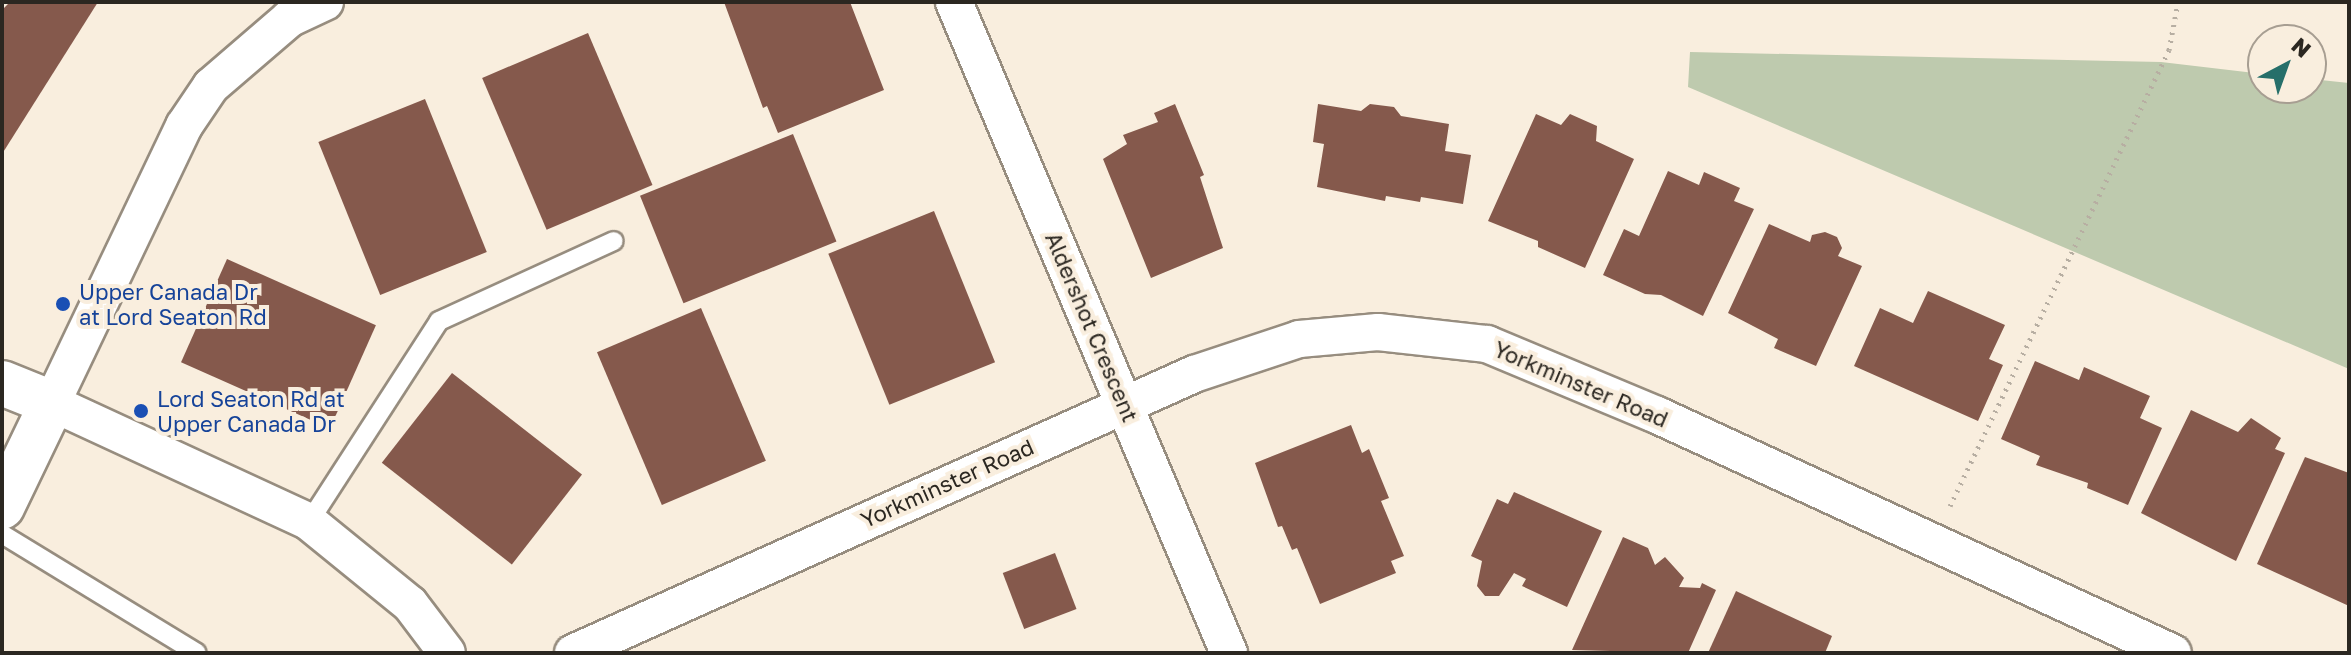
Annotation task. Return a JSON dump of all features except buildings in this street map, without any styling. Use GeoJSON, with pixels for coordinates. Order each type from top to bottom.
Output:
{"type":"FeatureCollection","features":[{"type":"Feature","properties":{"kind":"street"},"geometry":{"type":"LineString","coordinates":[[2,507],[184,126],[211,86],[289,19],[325,2]]}},
{"type":"Feature","properties":{"kind":"street","name":"Aldershot Crescent"},"geometry":{"type":"LineString","coordinates":[[954,2],[1229,653]]}},
{"type":"Feature","properties":{"kind":"street","name":"Yorkminster Road"},"geometry":{"type":"LineString","coordinates":[[573,653],[1194,374],[1299,339],[1378,332],[1487,344],[1657,415],[2173,653]]}},
{"type":"Feature","properties":{"kind":"street"},"geometry":{"type":"LineString","coordinates":[[2,383],[52,403],[309,522],[410,604],[447,653]]}},
{"type":"Feature","properties":{"kind":"lane"},"geometry":{"type":"LineString","coordinates":[[309,522],[439,321],[614,241]]}},
{"type":"Feature","properties":{"kind":"lane"},"geometry":{"type":"LineString","coordinates":[[2,534],[197,653]]}},
{"type":"Feature","properties":{"kind":"path"},"geometry":{"type":"LineString","coordinates":[[1933,542],[2169,50],[2178,2]]}},
{"type":"Feature","properties":{"kind":"green space"},"geometry":{"type":"Polygon","coordinates":[[[1690,52],[2161,62],[2247,72],[2247,104],[2327,104],[2327,81],[2349,83],[2349,369],[1688,87],[1690,52]]]}},
{"type":"Feature","properties":{"kind":"place","name":"Upper Canada Dr at Lord Seaton Rd"},"geometry":{"type":"Point","coordinates":[63,304]}},
{"type":"Feature","properties":{"kind":"place","name":"Lord Seaton Rd at Upper Canada Dr"},"geometry":{"type":"Point","coordinates":[141,411]}}]}
